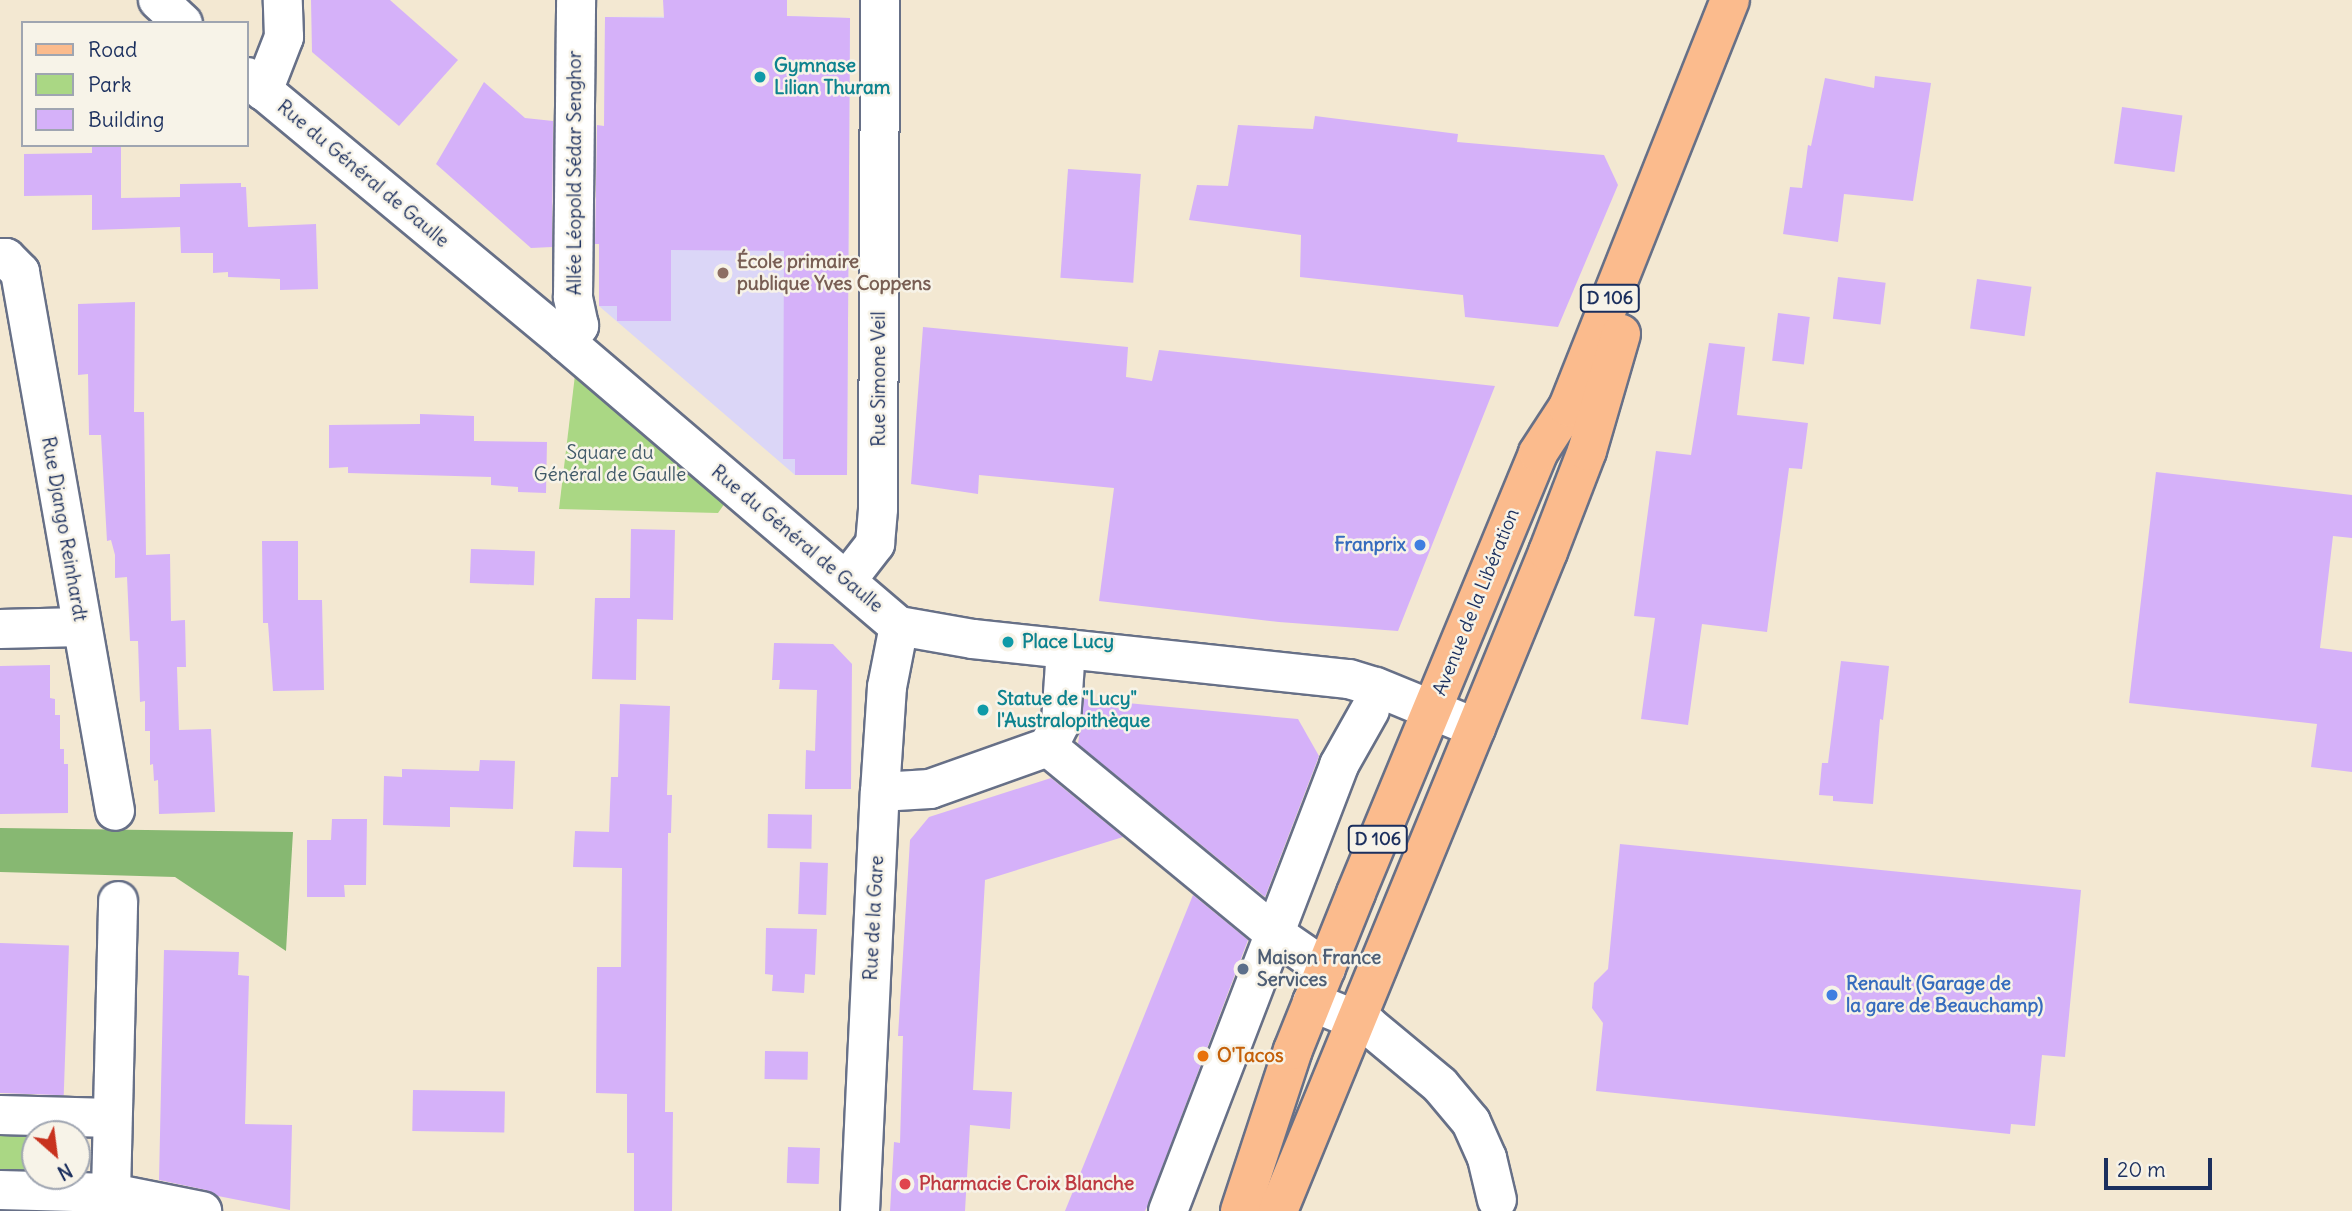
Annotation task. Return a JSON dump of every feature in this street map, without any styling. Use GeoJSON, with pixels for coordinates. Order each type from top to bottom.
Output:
{"type":"FeatureCollection","features":[{"type":"Feature","properties":{"kind":"main road","name":"Avenue de la Libération"},"geometry":{"type":"LineString","coordinates":[[1240,1211],[1285,1073],[1319,986],[1538,453],[1568,407],[1730,0]]}},
{"type":"Feature","properties":{"kind":"main road","name":"D 106"},"geometry":{"type":"LineString","coordinates":[[1278,1211],[1587,451],[1624,317],[1753,0]]}},
{"type":"Feature","properties":{"kind":"street"},"geometry":{"type":"LineString","coordinates":[[158,0],[181,21]]}},
{"type":"Feature","properties":{"kind":"street"},"geometry":{"type":"LineString","coordinates":[[255,84],[284,37],[284,0]]}},
{"type":"Feature","properties":{"kind":"street","name":"Allée Léopold Sédar Senghor"},"geometry":{"type":"LineString","coordinates":[[566,342],[579,326],[573,297],[576,0]]}},
{"type":"Feature","properties":{"kind":"street","name":"Rue Simone Veil"},"geometry":{"type":"LineString","coordinates":[[847,580],[875,544],[878,509],[880,0]]}},
{"type":"Feature","properties":{"kind":"street","name":"Rue du Général de Gaulle"},"geometry":{"type":"LineString","coordinates":[[255,84],[566,342],[899,625],[973,639],[1349,679],[1476,728]]}},
{"type":"Feature","properties":{"kind":"street","name":"Rue Django Reinhardt"},"geometry":{"type":"LineString","coordinates":[[0,258],[6,258],[20,272],[115,811]]}},
{"type":"Feature","properties":{"kind":"street","name":"Rue de la Gare"},"geometry":{"type":"LineString","coordinates":[[860,1211],[880,792],[887,687],[899,625]]}},
{"type":"Feature","properties":{"kind":"street"},"geometry":{"type":"LineString","coordinates":[[0,629],[81,627]]}},
{"type":"Feature","properties":{"kind":"street"},"geometry":{"type":"LineString","coordinates":[[880,792],[930,789],[1048,747],[1061,722],[1066,649]]}},
{"type":"Feature","properties":{"kind":"street"},"geometry":{"type":"LineString","coordinates":[[1168,1211],[1339,765],[1370,710]]}},
{"type":"Feature","properties":{"kind":"street"},"geometry":{"type":"LineString","coordinates":[[1048,747],[1274,933],[1319,986],[1356,1020],[1368,1025],[1440,1085],[1471,1122],[1487,1158],[1497,1200]]}},
{"type":"Feature","properties":{"kind":"street"},"geometry":{"type":"LineString","coordinates":[[111,1193],[118,901]]}},
{"type":"Feature","properties":{"kind":"street"},"geometry":{"type":"LineString","coordinates":[[0,1115],[112,1118]]}},
{"type":"Feature","properties":{"kind":"street"},"geometry":{"type":"LineString","coordinates":[[0,1190],[111,1193],[202,1211]]}},
{"type":"Feature","properties":{"kind":"shaded area","name":"École primaire publique Yves Coppens"},"geometry":{"type":"Polygon","coordinates":[[[605,17],[850,18],[847,475],[795,475],[599,306],[599,240],[604,240],[605,17]]]}},
{"type":"Feature","properties":{"kind":"green space","name":"Square du Général de Gaulle"},"geometry":{"type":"Polygon","coordinates":[[[575,375],[725,503],[718,513],[559,509],[575,375]]]}},
{"type":"Feature","properties":{"kind":"green space"},"geometry":{"type":"Polygon","coordinates":[[[0,828],[293,832],[286,951],[175,877],[0,872],[0,828]]]}},
{"type":"Feature","properties":{"kind":"green space"},"geometry":{"type":"Polygon","coordinates":[[[0,1120],[21,1121],[21,1174],[0,1173],[0,1120]]]}},
{"type":"Feature","properties":{"kind":"building"},"geometry":{"type":"Polygon","coordinates":[[[311,0],[390,0],[458,60],[399,126],[312,52],[311,0]]]}},
{"type":"Feature","properties":{"kind":"building","name":"École primaire publique Yves Coppens"},"geometry":{"type":"Polygon","coordinates":[[[663,0],[787,0],[787,16],[850,18],[847,475],[795,475],[795,459],[783,459],[784,251],[671,250],[671,321],[617,321],[617,306],[599,306],[599,244],[595,244],[597,125],[604,126],[605,17],[664,18],[663,0]]]}},
{"type":"Feature","properties":{"kind":"building"},"geometry":{"type":"Polygon","coordinates":[[[1875,76],[1931,83],[1913,201],[1844,194],[1838,242],[1783,234],[1790,187],[1802,188],[1808,145],[1811,146],[1825,78],[1874,88],[1875,76]]]}},
{"type":"Feature","properties":{"kind":"building"},"geometry":{"type":"Polygon","coordinates":[[[484,82],[525,118],[553,121],[552,247],[531,248],[436,164],[484,82]]]}},
{"type":"Feature","properties":{"kind":"building"},"geometry":{"type":"Polygon","coordinates":[[[2122,107],[2182,115],[2174,172],[2114,163],[2122,107]]]}},
{"type":"Feature","properties":{"kind":"building"},"geometry":{"type":"Polygon","coordinates":[[[1315,116],[1458,134],[1457,142],[1604,155],[1618,185],[1558,327],[1465,317],[1463,295],[1300,277],[1301,235],[1189,220],[1197,185],[1228,186],[1238,125],[1313,129],[1315,116]]]}},
{"type":"Feature","properties":{"kind":"building"},"geometry":{"type":"Polygon","coordinates":[[[92,147],[121,147],[121,198],[180,197],[180,184],[241,183],[241,187],[246,187],[248,227],[316,224],[318,289],[280,290],[280,279],[228,277],[228,272],[213,273],[213,253],[181,253],[180,227],[92,230],[92,195],[24,196],[24,154],[92,153],[92,147]]]}},
{"type":"Feature","properties":{"kind":"building"},"geometry":{"type":"Polygon","coordinates":[[[1068,169],[1141,174],[1133,283],[1060,278],[1068,169]]]}},
{"type":"Feature","properties":{"kind":"building"},"geometry":{"type":"Polygon","coordinates":[[[1838,277],[1886,283],[1881,325],[1833,319],[1838,277]]]}},
{"type":"Feature","properties":{"kind":"building"},"geometry":{"type":"Polygon","coordinates":[[[1977,279],[2031,287],[2025,336],[1970,329],[1977,279]]]}},
{"type":"Feature","properties":{"kind":"building"},"geometry":{"type":"Polygon","coordinates":[[[135,302],[134,412],[144,412],[146,555],[170,554],[171,621],[185,620],[186,667],[177,667],[179,730],[211,729],[215,812],[159,814],[158,780],[154,781],[153,764],[150,765],[150,731],[145,731],[145,701],[140,702],[138,641],[130,641],[127,577],[115,578],[115,555],[111,540],[107,541],[101,435],[89,435],[88,374],[78,375],[78,304],[135,302]]]}},
{"type":"Feature","properties":{"kind":"building"},"geometry":{"type":"Polygon","coordinates":[[[1778,313],[1810,317],[1804,365],[1772,361],[1778,313]]]}},
{"type":"Feature","properties":{"kind":"building"},"geometry":{"type":"Polygon","coordinates":[[[923,327],[1128,347],[1126,377],[1152,381],[1159,350],[1495,386],[1398,631],[1279,622],[1099,601],[1114,488],[979,475],[978,494],[911,484],[923,327]]]}},
{"type":"Feature","properties":{"kind":"building"},"geometry":{"type":"Polygon","coordinates":[[[1709,343],[1745,347],[1737,415],[1808,423],[1802,469],[1789,468],[1767,632],[1702,624],[1688,725],[1641,719],[1655,618],[1634,616],[1656,451],[1691,455],[1709,343]]]}},
{"type":"Feature","properties":{"kind":"building"},"geometry":{"type":"Polygon","coordinates":[[[420,414],[474,416],[474,441],[547,442],[546,493],[518,492],[518,487],[491,485],[491,477],[348,473],[348,467],[329,468],[329,425],[420,424],[420,414]]]}},
{"type":"Feature","properties":{"kind":"building"},"geometry":{"type":"Polygon","coordinates":[[[2156,472],[2352,495],[2352,538],[2333,536],[2320,648],[2352,652],[2352,772],[2311,767],[2317,724],[2129,703],[2156,472]]]}},
{"type":"Feature","properties":{"kind":"building"},"geometry":{"type":"Polygon","coordinates":[[[631,529],[675,530],[673,620],[637,619],[636,680],[592,679],[595,598],[630,598],[631,529]]]}},
{"type":"Feature","properties":{"kind":"building"},"geometry":{"type":"Polygon","coordinates":[[[262,541],[298,541],[298,600],[322,600],[324,690],[273,691],[268,623],[263,623],[262,541]]]}},
{"type":"Feature","properties":{"kind":"building"},"geometry":{"type":"Polygon","coordinates":[[[471,549],[535,551],[534,585],[470,583],[471,549]]]}},
{"type":"Feature","properties":{"kind":"building"},"geometry":{"type":"Polygon","coordinates":[[[774,643],[833,644],[852,664],[851,789],[805,789],[806,750],[815,751],[817,690],[779,689],[780,680],[772,680],[774,643]]]}},
{"type":"Feature","properties":{"kind":"building"},"geometry":{"type":"Polygon","coordinates":[[[1841,661],[1889,666],[1883,720],[1880,719],[1873,804],[1833,801],[1833,796],[1819,795],[1822,763],[1828,763],[1841,661]]]}},
{"type":"Feature","properties":{"kind":"building"},"geometry":{"type":"Polygon","coordinates":[[[50,665],[50,698],[55,699],[55,715],[60,715],[60,749],[64,749],[64,764],[68,764],[68,813],[0,814],[0,666],[50,665]]]}},
{"type":"Feature","properties":{"kind":"building"},"geometry":{"type":"Polygon","coordinates":[[[1084,699],[1298,719],[1319,756],[1265,897],[1078,744],[1084,699]]]}},
{"type":"Feature","properties":{"kind":"building"},"geometry":{"type":"Polygon","coordinates":[[[620,704],[670,706],[667,795],[672,795],[671,833],[668,833],[665,1112],[673,1112],[672,1211],[634,1211],[634,1153],[627,1153],[627,1094],[596,1093],[597,967],[621,967],[622,868],[573,867],[575,831],[609,832],[611,777],[618,777],[620,704]]]}},
{"type":"Feature","properties":{"kind":"building"},"geometry":{"type":"Polygon","coordinates":[[[480,760],[515,761],[513,809],[450,807],[450,827],[383,825],[384,776],[402,777],[402,769],[479,771],[480,760]]]}},
{"type":"Feature","properties":{"kind":"building"},"geometry":{"type":"Polygon","coordinates":[[[1051,778],[1123,837],[985,880],[973,1090],[1012,1092],[1010,1129],[970,1125],[965,1211],[890,1211],[894,1142],[900,1143],[903,1036],[898,1036],[910,840],[929,817],[1051,778]]]}},
{"type":"Feature","properties":{"kind":"building"},"geometry":{"type":"Polygon","coordinates":[[[768,814],[812,815],[811,849],[767,848],[768,814]]]}},
{"type":"Feature","properties":{"kind":"building"},"geometry":{"type":"Polygon","coordinates":[[[332,819],[367,819],[366,885],[344,885],[345,897],[307,897],[307,840],[331,840],[332,819]]]}},
{"type":"Feature","properties":{"kind":"building","name":"Renault (Garage de la gare de Beauchamp)"},"geometry":{"type":"Polygon","coordinates":[[[1620,844],[2081,890],[2065,1057],[2042,1055],[2035,1126],[2011,1124],[2010,1134],[1596,1091],[1603,1023],[1592,1008],[1594,983],[1608,969],[1620,844]]]}},
{"type":"Feature","properties":{"kind":"building"},"geometry":{"type":"Polygon","coordinates":[[[800,862],[828,863],[826,915],[798,914],[800,862]]]}},
{"type":"Feature","properties":{"kind":"building"},"geometry":{"type":"Polygon","coordinates":[[[1193,895],[1248,940],[1147,1207],[1145,1211],[1065,1211],[1193,895]]]}},
{"type":"Feature","properties":{"kind":"building"},"geometry":{"type":"Polygon","coordinates":[[[766,928],[817,929],[815,975],[805,974],[804,993],[772,991],[773,975],[765,974],[766,928]]]}},
{"type":"Feature","properties":{"kind":"building"},"geometry":{"type":"Polygon","coordinates":[[[0,943],[69,945],[64,1095],[0,1093],[0,943]]]}},
{"type":"Feature","properties":{"kind":"building"},"geometry":{"type":"Polygon","coordinates":[[[164,950],[239,952],[238,975],[249,976],[245,1124],[292,1125],[290,1210],[218,1196],[206,1190],[159,1180],[164,950]]]}},
{"type":"Feature","properties":{"kind":"building"},"geometry":{"type":"Polygon","coordinates":[[[765,1051],[808,1052],[808,1080],[765,1079],[765,1051]]]}},
{"type":"Feature","properties":{"kind":"building"},"geometry":{"type":"Polygon","coordinates":[[[413,1090],[505,1092],[504,1133],[412,1131],[413,1090]]]}},
{"type":"Feature","properties":{"kind":"building"},"geometry":{"type":"Polygon","coordinates":[[[788,1147],[820,1148],[819,1184],[787,1183],[788,1147]]]}},
{"type":"Feature","properties":{"kind":"place","name":"Gymnase Lilian Thuram"},"geometry":{"type":"Point","coordinates":[760,77]}},
{"type":"Feature","properties":{"kind":"place","name":"École primaire publique Yves Coppens"},"geometry":{"type":"Point","coordinates":[723,273]}},
{"type":"Feature","properties":{"kind":"place","name":"Franprix"},"geometry":{"type":"Point","coordinates":[1420,545]}},
{"type":"Feature","properties":{"kind":"place","name":"Place Lucy"},"geometry":{"type":"Point","coordinates":[1008,642]}},
{"type":"Feature","properties":{"kind":"place","name":"Statue de \"Lucy\" l'Australopithèque"},"geometry":{"type":"Point","coordinates":[983,710]}},
{"type":"Feature","properties":{"kind":"place","name":"Maison France Services"},"geometry":{"type":"Point","coordinates":[1243,969]}},
{"type":"Feature","properties":{"kind":"place","name":"Renault (Garage de la gare de Beauchamp)"},"geometry":{"type":"Point","coordinates":[1832,995]}},
{"type":"Feature","properties":{"kind":"place","name":"O'Tacos"},"geometry":{"type":"Point","coordinates":[1203,1056]}},
{"type":"Feature","properties":{"kind":"place","name":"Pharmacie Croix Blanche"},"geometry":{"type":"Point","coordinates":[905,1184]}}]}
